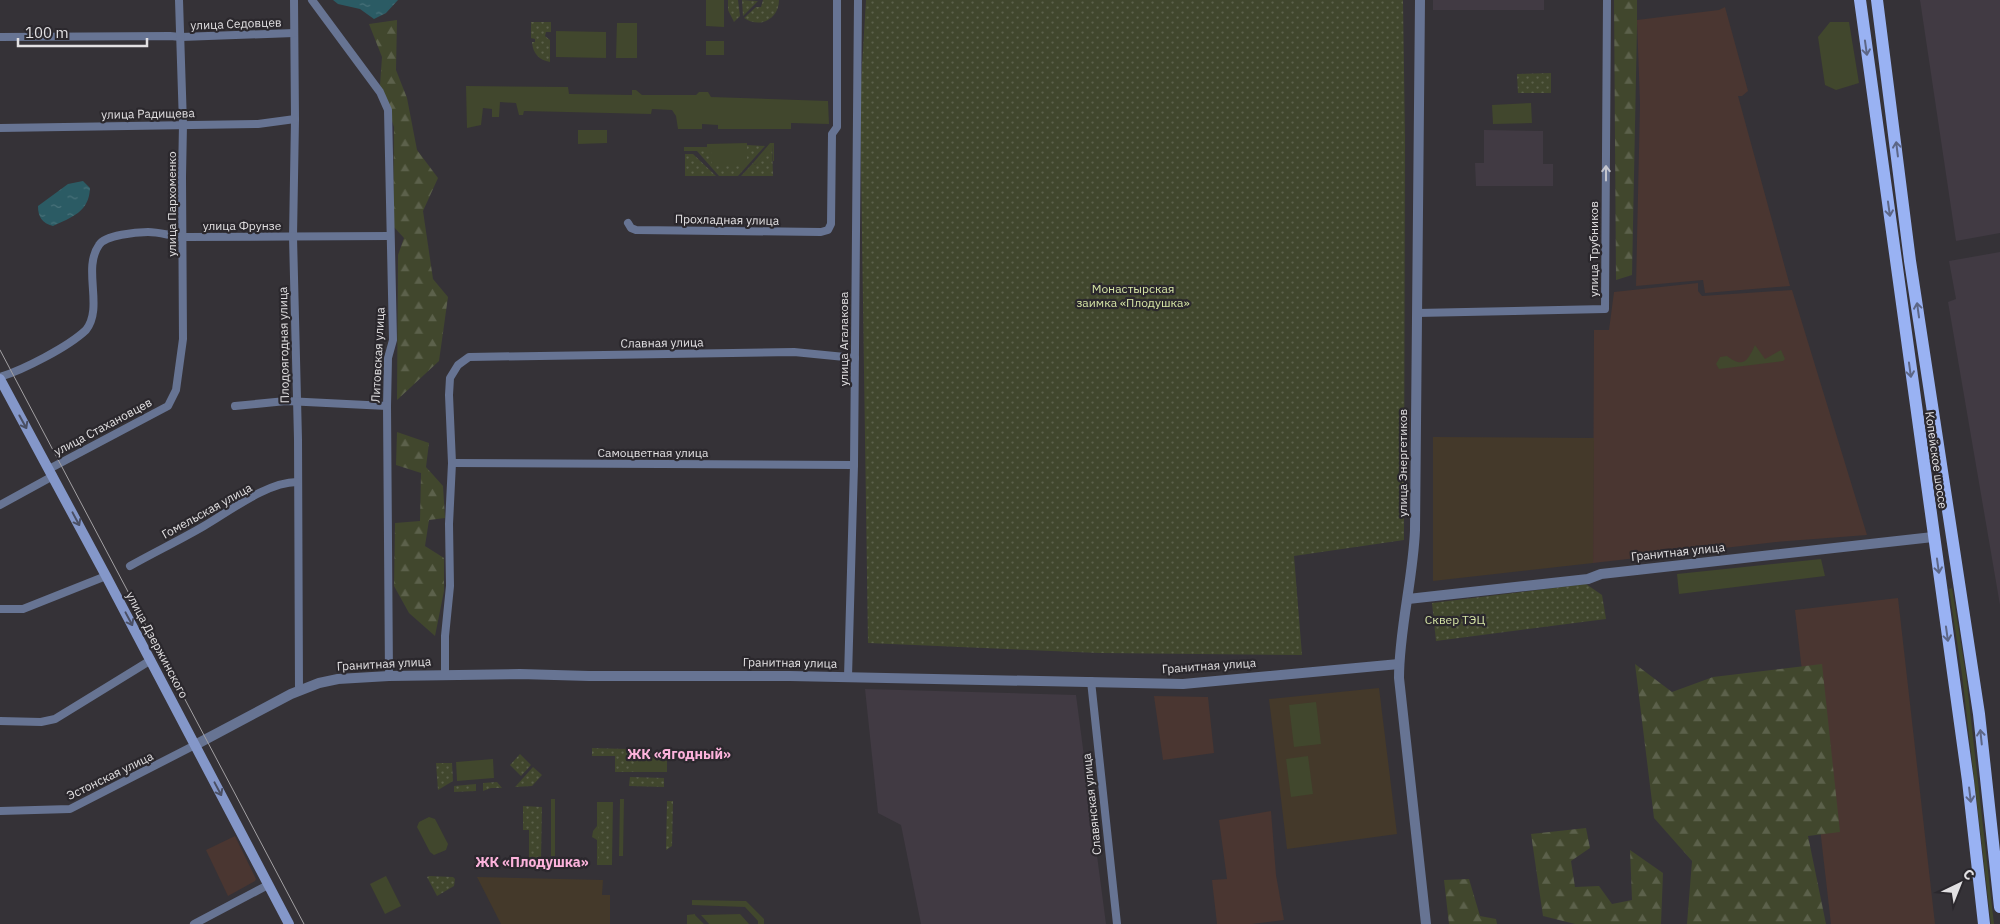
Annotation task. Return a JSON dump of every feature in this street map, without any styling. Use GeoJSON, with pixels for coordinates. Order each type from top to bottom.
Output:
{"type":"FeatureCollection","features":[{"type":"Feature","properties":{"kind":"main road","name":"Копейское шоссе"},"geometry":{"type":"LineString","coordinates":[[1860,0],[1968,781],[1984,924]]}},
{"type":"Feature","properties":{"kind":"main road","name":"Копейское шоссе"},"geometry":{"type":"LineString","coordinates":[[1877,0],[1910,261],[1979,714],[2000,907]]}},
{"type":"Feature","properties":{"kind":"main road","name":"улица Дзержинского"},"geometry":{"type":"LineString","coordinates":[[0,378],[196,745],[289,924]]}},
{"type":"Feature","properties":{"kind":"main road","name":"Гранитная улица"},"geometry":{"type":"LineString","coordinates":[[1934,537],[1951,535]]}},
{"type":"Feature","properties":{"kind":"street","name":"улица Пархоменко"},"geometry":{"type":"LineString","coordinates":[[168,406],[176,390],[184,339],[183,124],[179,0]]}},
{"type":"Feature","properties":{"kind":"street","name":"Плодоягодная улица"},"geometry":{"type":"LineString","coordinates":[[294,0],[294,237],[299,690]]}},
{"type":"Feature","properties":{"kind":"street","name":"Литовская улица"},"geometry":{"type":"LineString","coordinates":[[312,0],[346,44],[386,102],[388,110],[393,340],[388,358],[387,406],[389,676]]}},
{"type":"Feature","properties":{"kind":"street","name":"Прохладная улица"},"geometry":{"type":"LineString","coordinates":[[628,224],[636,230],[821,232],[828,230],[831,224],[832,134],[837,127],[837,0]]}},
{"type":"Feature","properties":{"kind":"street","name":"улица Агалакова"},"geometry":{"type":"LineString","coordinates":[[848,677],[854,465],[858,0]]}},
{"type":"Feature","properties":{"kind":"street","name":"улица Энергетиков"},"geometry":{"type":"LineString","coordinates":[[1420,0],[1415,530],[1399,664],[1401,700],[1426,924]]}},
{"type":"Feature","properties":{"kind":"street","name":"улица Трубников"},"geometry":{"type":"LineString","coordinates":[[1417,313],[1605,309],[1608,0]]}},
{"type":"Feature","properties":{"kind":"street","name":"улица Седовцев"},"geometry":{"type":"LineString","coordinates":[[0,37],[181,37],[294,33]]}},
{"type":"Feature","properties":{"kind":"street","name":"улица Радищева"},"geometry":{"type":"LineString","coordinates":[[0,128],[258,124],[295,119]]}},
{"type":"Feature","properties":{"kind":"street","name":"улица Фрунзе"},"geometry":{"type":"LineString","coordinates":[[0,378],[17,372],[46,356],[82,334],[90,325],[93,266],[98,246],[108,238],[148,232],[183,238],[390,236]]}},
{"type":"Feature","properties":{"kind":"street","name":"Славная улица"},"geometry":{"type":"LineString","coordinates":[[452,463],[450,378],[458,365],[469,357],[794,352],[855,358]]}},
{"type":"Feature","properties":{"kind":"street"},"geometry":{"type":"LineString","coordinates":[[235,406],[296,401],[387,406]]}},
{"type":"Feature","properties":{"kind":"street","name":"улица Стахановцев"},"geometry":{"type":"LineString","coordinates":[[0,505],[51,472],[168,406]]}},
{"type":"Feature","properties":{"kind":"street"},"geometry":{"type":"LineString","coordinates":[[445,675],[444,636],[450,586],[449,524],[452,463]]}},
{"type":"Feature","properties":{"kind":"street","name":"Самоцветная улица"},"geometry":{"type":"LineString","coordinates":[[452,463],[854,465]]}},
{"type":"Feature","properties":{"kind":"street","name":"Гомельская улица"},"geometry":{"type":"LineString","coordinates":[[130,566],[206,525],[240,503],[278,484],[297,482]]}},
{"type":"Feature","properties":{"kind":"street","name":"Гранитная улица"},"geometry":{"type":"LineString","coordinates":[[1408,599],[1588,579],[1601,574],[1934,537]]}},
{"type":"Feature","properties":{"kind":"street"},"geometry":{"type":"LineString","coordinates":[[0,609],[23,609],[106,576]]}},
{"type":"Feature","properties":{"kind":"street"},"geometry":{"type":"LineString","coordinates":[[0,721],[41,722],[55,719],[151,660]]}},
{"type":"Feature","properties":{"kind":"street","name":"Гранитная улица"},"geometry":{"type":"LineString","coordinates":[[196,745],[299,690],[338,679],[389,676],[520,674],[848,677],[1183,684],[1399,664]]}},
{"type":"Feature","properties":{"kind":"street","name":"Славянская улица"},"geometry":{"type":"LineString","coordinates":[[1092,681],[1116,924]]}},
{"type":"Feature","properties":{"kind":"street","name":"Эстонская улица"},"geometry":{"type":"LineString","coordinates":[[0,811],[70,809],[196,745]]}},
{"type":"Feature","properties":{"kind":"street"},"geometry":{"type":"LineString","coordinates":[[194,924],[268,885]]}},
{"type":"Feature","properties":{"kind":"shaded area"},"geometry":{"type":"Polygon","coordinates":[[[1433,0],[1544,0],[1544,10],[1433,10],[1433,0]]]}},
{"type":"Feature","properties":{"kind":"shaded area"},"geometry":{"type":"Polygon","coordinates":[[[1920,0],[2000,0],[2000,233],[1956,241],[1920,0]]]}},
{"type":"Feature","properties":{"kind":"shaded area"},"geometry":{"type":"Polygon","coordinates":[[[1725,7],[1748,91],[1742,96],[1738,96],[1790,286],[1705,293],[1703,280],[1636,286],[1640,104],[1637,20],[1719,10],[1725,7]]]}},
{"type":"Feature","properties":{"kind":"shaded area"},"geometry":{"type":"Polygon","coordinates":[[[1484,130],[1543,131],[1543,164],[1553,164],[1553,186],[1476,186],[1475,163],[1484,163],[1484,130]]]}},
{"type":"Feature","properties":{"kind":"shaded area"},"geometry":{"type":"Polygon","coordinates":[[[2000,252],[2000,605],[1948,302],[1956,299],[1949,261],[2000,252]]]}},
{"type":"Feature","properties":{"kind":"shaded area"},"geometry":{"type":"Polygon","coordinates":[[[1698,283],[1698,291],[1702,296],[1792,290],[1867,535],[1776,542],[1593,563],[1594,330],[1609,330],[1614,292],[1698,283]]]}},
{"type":"Feature","properties":{"kind":"shaded area"},"geometry":{"type":"Polygon","coordinates":[[[1433,437],[1594,438],[1593,563],[1433,581],[1433,437]]]}},
{"type":"Feature","properties":{"kind":"shaded area"},"geometry":{"type":"Polygon","coordinates":[[[1898,598],[1935,924],[1831,924],[1795,610],[1898,598]]]}},
{"type":"Feature","properties":{"kind":"shaded area"},"geometry":{"type":"Polygon","coordinates":[[[1379,688],[1397,834],[1287,849],[1269,699],[1379,688]]]}},
{"type":"Feature","properties":{"kind":"shaded area"},"geometry":{"type":"Polygon","coordinates":[[[865,689],[1076,695],[1106,924],[921,924],[901,825],[878,813],[865,689]]]}},
{"type":"Feature","properties":{"kind":"shaded area"},"geometry":{"type":"Polygon","coordinates":[[[1154,696],[1208,697],[1214,753],[1163,760],[1154,696]]]}},
{"type":"Feature","properties":{"kind":"shaded area"},"geometry":{"type":"Polygon","coordinates":[[[1271,811],[1276,875],[1284,920],[1252,924],[1217,924],[1212,880],[1227,879],[1219,820],[1271,811]]]}},
{"type":"Feature","properties":{"kind":"shaded area"},"geometry":{"type":"Polygon","coordinates":[[[235,836],[256,879],[228,896],[206,850],[235,836]]]}},
{"type":"Feature","properties":{"kind":"shaded area"},"geometry":{"type":"Polygon","coordinates":[[[477,877],[603,880],[602,895],[610,895],[610,924],[501,924],[477,877]]]}},
{"type":"Feature","properties":{"kind":"green space"},"geometry":{"type":"Polygon","coordinates":[[[706,0],[724,0],[724,27],[706,26],[706,0]]]}},
{"type":"Feature","properties":{"kind":"green space"},"geometry":{"type":"Polygon","coordinates":[[[728,0],[738,0],[740,16],[734,22],[728,10],[728,0]]]}},
{"type":"Feature","properties":{"kind":"green space"},"geometry":{"type":"Polygon","coordinates":[[[742,0],[758,1],[743,16],[742,0]]]}},
{"type":"Feature","properties":{"kind":"green space"},"geometry":{"type":"Polygon","coordinates":[[[763,0],[779,0],[776,12],[772,17],[762,22],[750,21],[744,18],[756,7],[761,7],[763,0]]]}},
{"type":"Feature","properties":{"kind":"green space","name":"Монастырская заимка «Плодушка»"},"geometry":{"type":"Polygon","coordinates":[[[866,0],[1403,0],[1405,138],[1404,540],[1294,556],[1302,655],[1099,653],[868,643],[860,99],[866,0]]]}},
{"type":"Feature","properties":{"kind":"green space"},"geometry":{"type":"Polygon","coordinates":[[[1614,0],[1637,0],[1632,275],[1616,280],[1614,0]]]}},
{"type":"Feature","properties":{"kind":"green space"},"geometry":{"type":"Polygon","coordinates":[[[397,20],[396,70],[407,98],[417,150],[438,178],[423,211],[433,279],[448,297],[439,361],[397,400],[398,255],[404,238],[393,226],[394,127],[380,85],[382,57],[369,24],[397,20]]]}},
{"type":"Feature","properties":{"kind":"green space"},"geometry":{"type":"Polygon","coordinates":[[[531,22],[551,22],[551,32],[546,32],[545,36],[550,40],[550,62],[543,60],[535,53],[532,42],[535,42],[535,39],[531,38],[531,22]]]}},
{"type":"Feature","properties":{"kind":"green space"},"geometry":{"type":"Polygon","coordinates":[[[1830,22],[1849,22],[1859,83],[1836,90],[1825,85],[1818,37],[1830,22]]]}},
{"type":"Feature","properties":{"kind":"green space"},"geometry":{"type":"Polygon","coordinates":[[[617,23],[637,23],[637,58],[616,58],[617,23]]]}},
{"type":"Feature","properties":{"kind":"green space"},"geometry":{"type":"Polygon","coordinates":[[[556,31],[606,32],[606,58],[556,57],[556,31]]]}},
{"type":"Feature","properties":{"kind":"green space"},"geometry":{"type":"Polygon","coordinates":[[[706,41],[724,41],[724,55],[706,55],[706,41]]]}},
{"type":"Feature","properties":{"kind":"green space"},"geometry":{"type":"Polygon","coordinates":[[[1551,73],[1551,93],[1518,93],[1517,74],[1551,73]]]}},
{"type":"Feature","properties":{"kind":"green space"},"geometry":{"type":"Polygon","coordinates":[[[466,86],[568,87],[569,94],[632,95],[632,90],[636,90],[642,95],[696,95],[699,92],[708,92],[711,97],[828,101],[829,124],[791,123],[791,129],[718,129],[718,125],[702,124],[702,129],[678,129],[676,116],[672,110],[652,109],[651,114],[524,111],[523,115],[519,115],[516,103],[500,102],[499,117],[492,117],[492,109],[483,108],[481,125],[467,128],[466,86]]]}},
{"type":"Feature","properties":{"kind":"green space"},"geometry":{"type":"Polygon","coordinates":[[[1531,103],[1532,123],[1493,124],[1492,105],[1531,103]]]}},
{"type":"Feature","properties":{"kind":"green space"},"geometry":{"type":"Polygon","coordinates":[[[578,130],[607,130],[607,143],[578,144],[578,130]]]}},
{"type":"Feature","properties":{"kind":"green space"},"geometry":{"type":"Polygon","coordinates":[[[747,143],[747,164],[711,164],[711,151],[684,151],[684,147],[707,147],[707,144],[747,143]]]}},
{"type":"Feature","properties":{"kind":"green space"},"geometry":{"type":"Polygon","coordinates":[[[770,143],[774,143],[774,161],[772,146],[755,165],[753,163],[770,143]]]}},
{"type":"Feature","properties":{"kind":"green space"},"geometry":{"type":"Polygon","coordinates":[[[747,145],[765,146],[738,176],[719,176],[697,151],[711,151],[712,164],[747,164],[747,145]]]}},
{"type":"Feature","properties":{"kind":"green space"},"geometry":{"type":"Polygon","coordinates":[[[771,146],[773,176],[741,176],[753,163],[755,165],[771,146]]]}},
{"type":"Feature","properties":{"kind":"green space"},"geometry":{"type":"Polygon","coordinates":[[[685,154],[693,154],[716,176],[685,176],[685,154]]]}},
{"type":"Feature","properties":{"kind":"green space"},"geometry":{"type":"Polygon","coordinates":[[[1755,345],[1765,359],[1781,350],[1785,359],[1783,361],[1719,369],[1716,364],[1720,357],[1727,356],[1738,362],[1745,361],[1755,345]]]}},
{"type":"Feature","properties":{"kind":"green space"},"geometry":{"type":"Polygon","coordinates":[[[397,432],[429,443],[426,467],[443,486],[445,518],[429,520],[425,546],[444,558],[444,591],[435,636],[409,613],[394,586],[395,523],[420,521],[421,473],[396,465],[397,432]]]}},
{"type":"Feature","properties":{"kind":"green space"},"geometry":{"type":"Polygon","coordinates":[[[1821,559],[1825,576],[1679,594],[1677,574],[1821,559]]]}},
{"type":"Feature","properties":{"kind":"green space","name":"Сквер ТЭЦ"},"geometry":{"type":"Polygon","coordinates":[[[1586,584],[1602,595],[1606,619],[1436,641],[1432,603],[1586,584]]]}},
{"type":"Feature","properties":{"kind":"green space"},"geometry":{"type":"Polygon","coordinates":[[[1952,588],[1966,675],[1994,924],[1991,924],[1962,675],[1949,589],[1952,588]]]}},
{"type":"Feature","properties":{"kind":"green space"},"geometry":{"type":"Polygon","coordinates":[[[1635,664],[1672,692],[1713,677],[1822,664],[1840,832],[1808,836],[1826,924],[1687,924],[1692,861],[1654,818],[1635,664]]]}},
{"type":"Feature","properties":{"kind":"green space"},"geometry":{"type":"Polygon","coordinates":[[[1316,702],[1321,744],[1294,747],[1289,705],[1316,702]]]}},
{"type":"Feature","properties":{"kind":"green space"},"geometry":{"type":"Polygon","coordinates":[[[592,748],[627,749],[627,754],[635,754],[635,772],[615,772],[615,756],[592,756],[592,748]]]}},
{"type":"Feature","properties":{"kind":"green space"},"geometry":{"type":"Polygon","coordinates":[[[520,754],[531,765],[521,776],[510,765],[520,754]]]}},
{"type":"Feature","properties":{"kind":"green space"},"geometry":{"type":"Polygon","coordinates":[[[635,755],[667,755],[667,772],[635,772],[635,755]]]}},
{"type":"Feature","properties":{"kind":"green space"},"geometry":{"type":"Polygon","coordinates":[[[1308,756],[1313,794],[1291,797],[1286,759],[1308,756]]]}},
{"type":"Feature","properties":{"kind":"green space"},"geometry":{"type":"Polygon","coordinates":[[[493,759],[494,778],[457,781],[456,762],[493,759]]]}},
{"type":"Feature","properties":{"kind":"green space"},"geometry":{"type":"Polygon","coordinates":[[[436,763],[452,763],[453,781],[438,790],[436,763]]]}},
{"type":"Feature","properties":{"kind":"green space"},"geometry":{"type":"Polygon","coordinates":[[[533,767],[542,775],[532,786],[515,787],[533,767]]]}},
{"type":"Feature","properties":{"kind":"green space"},"geometry":{"type":"Polygon","coordinates":[[[630,777],[664,778],[664,787],[629,786],[630,777]]]}},
{"type":"Feature","properties":{"kind":"green space"},"geometry":{"type":"Polygon","coordinates":[[[497,782],[502,788],[491,788],[483,791],[483,783],[497,782]]]}},
{"type":"Feature","properties":{"kind":"green space"},"geometry":{"type":"Polygon","coordinates":[[[476,784],[476,791],[454,792],[454,786],[476,784]]]}},
{"type":"Feature","properties":{"kind":"green space"},"geometry":{"type":"Polygon","coordinates":[[[551,799],[555,799],[555,856],[551,856],[551,799]]]}},
{"type":"Feature","properties":{"kind":"green space"},"geometry":{"type":"Polygon","coordinates":[[[620,799],[624,799],[623,856],[619,856],[620,799]]]}},
{"type":"Feature","properties":{"kind":"green space"},"geometry":{"type":"Polygon","coordinates":[[[667,801],[673,801],[672,846],[666,850],[667,801]]]}},
{"type":"Feature","properties":{"kind":"green space"},"geometry":{"type":"Polygon","coordinates":[[[597,802],[613,802],[612,865],[597,865],[597,840],[592,837],[593,831],[597,826],[597,802]]]}},
{"type":"Feature","properties":{"kind":"green space"},"geometry":{"type":"Polygon","coordinates":[[[523,806],[542,807],[541,860],[529,860],[529,830],[523,830],[523,806]]]}},
{"type":"Feature","properties":{"kind":"green space"},"geometry":{"type":"Polygon","coordinates":[[[599,812],[610,812],[610,861],[598,861],[599,812]]]}},
{"type":"Feature","properties":{"kind":"green space"},"geometry":{"type":"Polygon","coordinates":[[[429,817],[435,819],[448,844],[446,850],[434,855],[430,852],[417,827],[419,822],[429,817]]]}},
{"type":"Feature","properties":{"kind":"green space"},"geometry":{"type":"Polygon","coordinates":[[[1586,828],[1590,848],[1571,861],[1575,887],[1599,886],[1612,904],[1632,900],[1630,850],[1663,873],[1661,924],[1575,924],[1543,916],[1531,834],[1586,828]]]}},
{"type":"Feature","properties":{"kind":"green space"},"geometry":{"type":"Polygon","coordinates":[[[386,876],[401,906],[385,914],[370,884],[386,876]]]}},
{"type":"Feature","properties":{"kind":"green space"},"geometry":{"type":"Polygon","coordinates":[[[427,877],[453,877],[455,879],[454,886],[437,896],[427,877]]]}},
{"type":"Feature","properties":{"kind":"green space"},"geometry":{"type":"Polygon","coordinates":[[[1469,879],[1480,916],[1496,919],[1497,924],[1449,924],[1444,880],[1469,879]]]}},
{"type":"Feature","properties":{"kind":"green space"},"geometry":{"type":"Polygon","coordinates":[[[692,900],[746,901],[764,919],[764,924],[758,924],[758,921],[745,907],[692,905],[692,900]]]}},
{"type":"Feature","properties":{"kind":"green space"},"geometry":{"type":"Polygon","coordinates":[[[695,914],[704,924],[687,924],[687,915],[695,914]]]}},
{"type":"Feature","properties":{"kind":"green space"},"geometry":{"type":"Polygon","coordinates":[[[740,914],[749,924],[709,924],[701,915],[740,914]]]}},
{"type":"Feature","properties":{"kind":"water"},"geometry":{"type":"Polygon","coordinates":[[[333,0],[398,0],[386,13],[374,19],[360,9],[338,4],[333,0]]]}},
{"type":"Feature","properties":{"kind":"water"},"geometry":{"type":"Polygon","coordinates":[[[83,181],[90,188],[89,196],[78,213],[53,226],[43,221],[38,206],[68,184],[83,181]]]}},
{"type":"Feature","properties":{"kind":"tram line"},"geometry":{"type":"LineString","coordinates":[[0,350],[304,924]]}},
{"type":"Feature","properties":{"kind":"district","name":"ЖК «Ягодный»"},"geometry":{"type":"Point","coordinates":[679,754]}},
{"type":"Feature","properties":{"kind":"district","name":"ЖК «Плодушка»"},"geometry":{"type":"Point","coordinates":[532,862]}}]}
